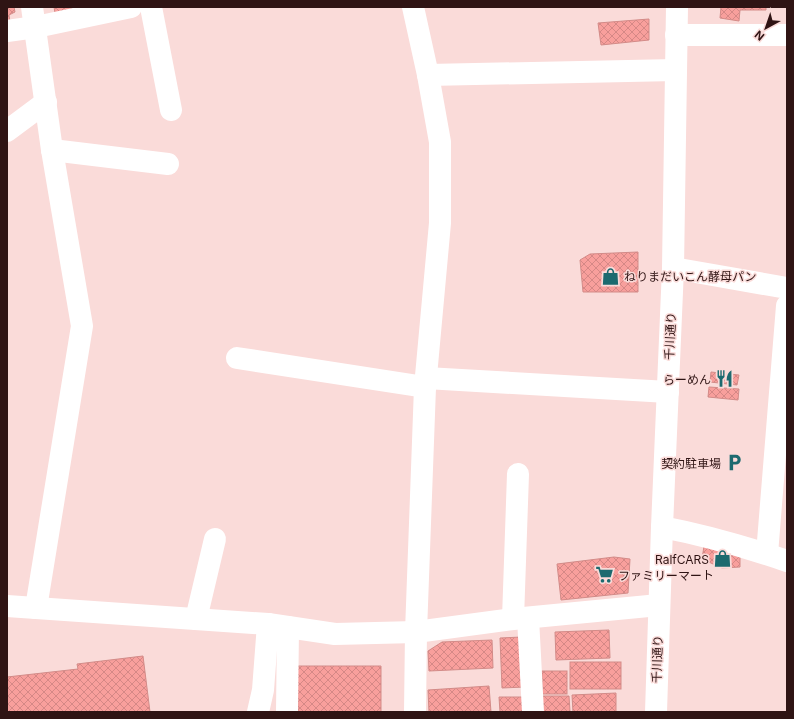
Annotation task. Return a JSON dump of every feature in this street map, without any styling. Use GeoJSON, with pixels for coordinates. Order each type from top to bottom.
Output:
{"type":"FeatureCollection","features":[{"type":"Feature","properties":{"kind":"street"},"geometry":{"type":"LineString","coordinates":[[7,31],[34,17],[130,7]]}},
{"type":"Feature","properties":{"kind":"street"},"geometry":{"type":"LineString","coordinates":[[151,7],[171,110]]}},
{"type":"Feature","properties":{"kind":"street"},"geometry":{"type":"LineString","coordinates":[[413,7],[428,75],[440,142],[440,223],[426,383],[416,632],[415,712]]}},
{"type":"Feature","properties":{"kind":"street","name":"千川通り"},"geometry":{"type":"LineString","coordinates":[[656,712],[673,268],[677,7]]}},
{"type":"Feature","properties":{"kind":"street"},"geometry":{"type":"LineString","coordinates":[[34,17],[52,150],[82,326],[36,608]]}},
{"type":"Feature","properties":{"kind":"street"},"geometry":{"type":"LineString","coordinates":[[676,35],[787,35]]}},
{"type":"Feature","properties":{"kind":"street"},"geometry":{"type":"LineString","coordinates":[[428,75],[676,70]]}},
{"type":"Feature","properties":{"kind":"street"},"geometry":{"type":"LineString","coordinates":[[7,131],[46,102]]}},
{"type":"Feature","properties":{"kind":"street"},"geometry":{"type":"LineString","coordinates":[[52,150],[168,164]]}},
{"type":"Feature","properties":{"kind":"street"},"geometry":{"type":"LineString","coordinates":[[673,268],[787,288]]}},
{"type":"Feature","properties":{"kind":"street"},"geometry":{"type":"LineString","coordinates":[[767,554],[787,306]]}},
{"type":"Feature","properties":{"kind":"street"},"geometry":{"type":"LineString","coordinates":[[237,358],[426,383],[668,392]]}},
{"type":"Feature","properties":{"kind":"street"},"geometry":{"type":"LineString","coordinates":[[518,474],[521,618],[533,712]]}},
{"type":"Feature","properties":{"kind":"street"},"geometry":{"type":"LineString","coordinates":[[662,527],[697,534],[787,561]]}},
{"type":"Feature","properties":{"kind":"street"},"geometry":{"type":"LineString","coordinates":[[196,619],[215,539]]}},
{"type":"Feature","properties":{"kind":"street"},"geometry":{"type":"LineString","coordinates":[[7,606],[196,619],[278,626],[335,634],[416,632],[521,618],[659,605]]}},
{"type":"Feature","properties":{"kind":"street"},"geometry":{"type":"LineString","coordinates":[[258,712],[278,626]]}},
{"type":"Feature","properties":{"kind":"street"},"geometry":{"type":"LineString","coordinates":[[278,626],[287,712]]}},
{"type":"Feature","properties":{"kind":"building"},"geometry":{"type":"Polygon","coordinates":[[[7,7],[14,7],[15,12],[9,15],[10,22],[7,23],[7,7]]]}},
{"type":"Feature","properties":{"kind":"building"},"geometry":{"type":"Polygon","coordinates":[[[54,7],[80,7],[55,13],[54,7]]]}},
{"type":"Feature","properties":{"kind":"building"},"geometry":{"type":"Polygon","coordinates":[[[721,7],[766,7],[766,10],[740,10],[739,21],[720,18],[721,7]]]}},
{"type":"Feature","properties":{"kind":"building"},"geometry":{"type":"Polygon","coordinates":[[[649,19],[649,40],[601,45],[598,23],[649,19]]]}},
{"type":"Feature","properties":{"kind":"building"},"geometry":{"type":"Polygon","coordinates":[[[638,252],[638,292],[583,292],[580,260],[590,254],[638,252]]]}},
{"type":"Feature","properties":{"kind":"building"},"geometry":{"type":"Polygon","coordinates":[[[711,372],[739,375],[737,385],[710,382],[711,372]]]}},
{"type":"Feature","properties":{"kind":"building"},"geometry":{"type":"Polygon","coordinates":[[[709,387],[739,389],[738,400],[708,397],[709,387]]]}},
{"type":"Feature","properties":{"kind":"building"},"geometry":{"type":"Polygon","coordinates":[[[704,546],[740,555],[740,567],[722,568],[702,559],[704,546]]]}},
{"type":"Feature","properties":{"kind":"building"},"geometry":{"type":"Polygon","coordinates":[[[614,557],[630,559],[628,593],[561,600],[557,564],[614,557]]]}},
{"type":"Feature","properties":{"kind":"building"},"geometry":{"type":"Polygon","coordinates":[[[609,630],[610,658],[556,660],[555,632],[609,630]]]}},
{"type":"Feature","properties":{"kind":"building"},"geometry":{"type":"Polygon","coordinates":[[[522,637],[525,687],[502,688],[500,638],[522,637]]]}},
{"type":"Feature","properties":{"kind":"building"},"geometry":{"type":"Polygon","coordinates":[[[492,640],[493,668],[429,671],[428,651],[442,642],[492,640]]]}},
{"type":"Feature","properties":{"kind":"building"},"geometry":{"type":"Polygon","coordinates":[[[143,656],[150,712],[7,712],[7,677],[78,669],[77,664],[143,656]]]}},
{"type":"Feature","properties":{"kind":"building"},"geometry":{"type":"Polygon","coordinates":[[[570,662],[621,662],[621,689],[570,689],[570,662]]]}},
{"type":"Feature","properties":{"kind":"building"},"geometry":{"type":"Polygon","coordinates":[[[297,666],[381,666],[381,712],[298,712],[297,666]]]}},
{"type":"Feature","properties":{"kind":"building"},"geometry":{"type":"Polygon","coordinates":[[[542,671],[567,671],[567,694],[542,694],[542,671]]]}},
{"type":"Feature","properties":{"kind":"building"},"geometry":{"type":"Polygon","coordinates":[[[489,686],[491,712],[429,712],[428,690],[489,686]]]}},
{"type":"Feature","properties":{"kind":"building"},"geometry":{"type":"Polygon","coordinates":[[[616,693],[616,712],[573,712],[572,695],[616,693]]]}},
{"type":"Feature","properties":{"kind":"building"},"geometry":{"type":"Polygon","coordinates":[[[539,696],[569,696],[570,712],[539,712],[539,696]]]}},
{"type":"Feature","properties":{"kind":"building"},"geometry":{"type":"Polygon","coordinates":[[[499,697],[529,697],[529,712],[500,712],[499,697]]]}},
{"type":"Feature","properties":{"kind":"place","name":"ねりまだいこん酵母パン"},"geometry":{"type":"Point","coordinates":[611,276]}},
{"type":"Feature","properties":{"kind":"place","name":"らーめん"},"geometry":{"type":"Point","coordinates":[724,379]}},
{"type":"Feature","properties":{"kind":"place","name":"契約駐車場"},"geometry":{"type":"Point","coordinates":[734,463]}},
{"type":"Feature","properties":{"kind":"place","name":"RalfCARS"},"geometry":{"type":"Point","coordinates":[722,559]}},
{"type":"Feature","properties":{"kind":"place","name":"ファミリーマート"},"geometry":{"type":"Point","coordinates":[605,575]}}]}
